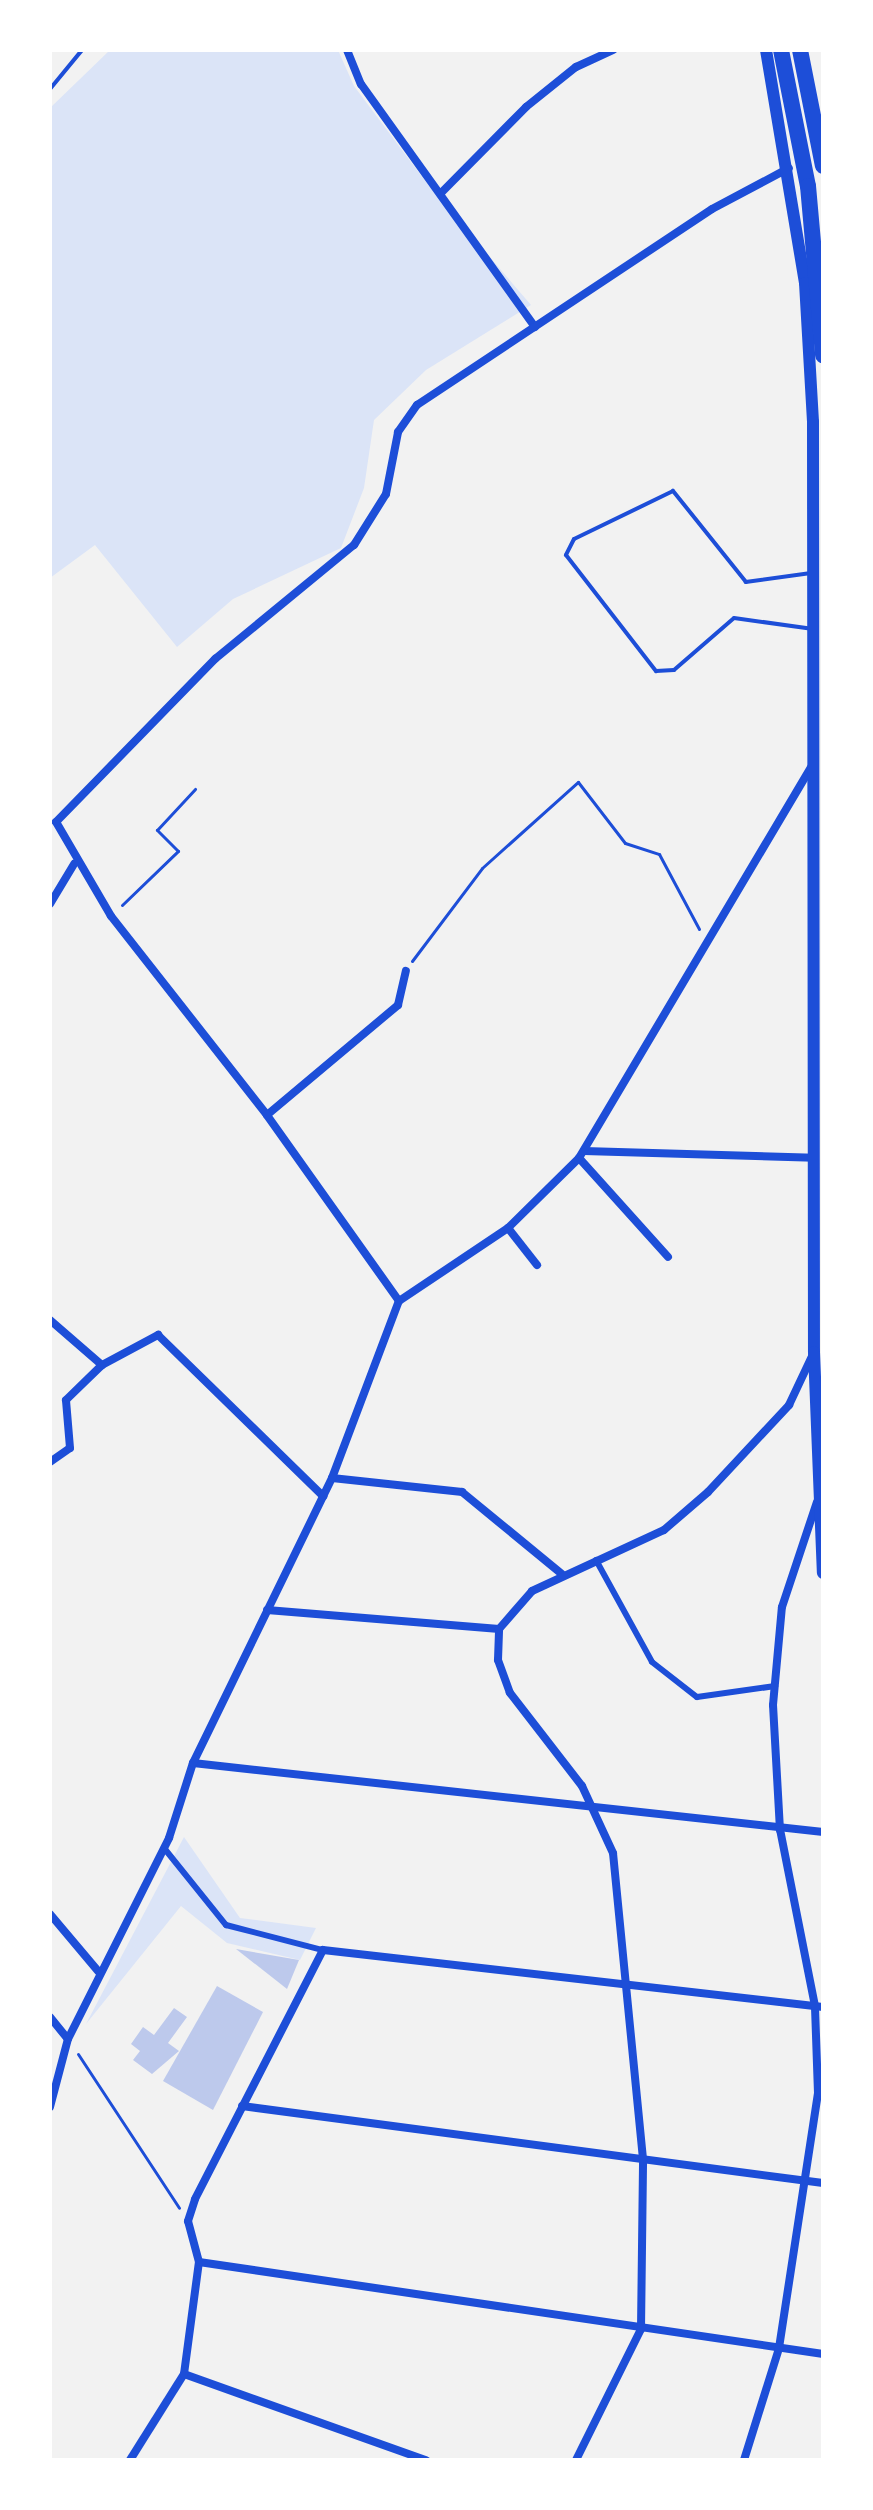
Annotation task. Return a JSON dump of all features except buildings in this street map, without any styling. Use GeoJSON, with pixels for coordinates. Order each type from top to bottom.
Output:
{"type":"FeatureCollection","features":[{"type":"Feature","properties":{"kind":"highway"},"geometry":{"type":"LineString","coordinates":[[781,50],[808,186],[823,355]]}},
{"type":"Feature","properties":{"kind":"highway"},"geometry":{"type":"LineString","coordinates":[[800,50],[823,166]]}},
{"type":"Feature","properties":{"kind":"main road"},"geometry":{"type":"LineString","coordinates":[[766,50],[789,168],[805,283],[815,630],[814,1352],[823,1573]]}},
{"type":"Feature","properties":{"kind":"street"},"geometry":{"type":"LineString","coordinates":[[347,50],[361,84],[535,327]]}},
{"type":"Feature","properties":{"kind":"street"},"geometry":{"type":"LineString","coordinates":[[441,193],[526,107],[576,67],[613,50]]}},
{"type":"Feature","properties":{"kind":"street"},"geometry":{"type":"LineString","coordinates":[[399,1301],[267,1115],[111,916],[74,864],[56,822],[215,659],[354,545],[386,494],[398,432],[417,405],[712,209],[789,168]]}},
{"type":"Feature","properties":{"kind":"street"},"geometry":{"type":"LineString","coordinates":[[50,2107],[68,2039],[98,1971],[164,1848],[193,1763],[332,1478],[399,1301],[508,1228],[582,1154],[709,947],[816,759]]}},
{"type":"Feature","properties":{"kind":"street"},"geometry":{"type":"LineString","coordinates":[[50,904],[74,864]]}},
{"type":"Feature","properties":{"kind":"street"},"geometry":{"type":"LineString","coordinates":[[267,1115],[398,1005],[406,971]]}},
{"type":"Feature","properties":{"kind":"street"},"geometry":{"type":"LineString","coordinates":[[582,1154],[814,1158]]}},
{"type":"Feature","properties":{"kind":"street"},"geometry":{"type":"LineString","coordinates":[[582,1154],[668,1257]]}},
{"type":"Feature","properties":{"kind":"street"},"geometry":{"type":"LineString","coordinates":[[508,1228],[537,1265]]}},
{"type":"Feature","properties":{"kind":"street"},"geometry":{"type":"LineString","coordinates":[[50,1320],[102,1365]]}},
{"type":"Feature","properties":{"kind":"street"},"geometry":{"type":"LineString","coordinates":[[50,1462],[70,1448],[66,1400],[102,1365],[152,1336],[165,1338],[323,1496]]}},
{"type":"Feature","properties":{"kind":"street"},"geometry":{"type":"LineString","coordinates":[[576,2460],[641,2329],[643,2159],[613,1853],[596,1811],[510,1693],[498,1660],[499,1629],[532,1591],[562,1574],[664,1530],[708,1492],[789,1405],[814,1352]]}},
{"type":"Feature","properties":{"kind":"street"},"geometry":{"type":"LineString","coordinates":[[332,1478],[470,1495],[562,1574]]}},
{"type":"Feature","properties":{"kind":"street"},"geometry":{"type":"LineString","coordinates":[[744,2460],[779,2348],[809,2182],[819,2006],[780,1830],[775,1686],[782,1607],[819,1497]]}},
{"type":"Feature","properties":{"kind":"street"},"geometry":{"type":"LineString","coordinates":[[596,1560],[652,1662],[697,1697],[775,1686]]}},
{"type":"Feature","properties":{"kind":"street"},"geometry":{"type":"LineString","coordinates":[[267,1610],[499,1629]]}},
{"type":"Feature","properties":{"kind":"street"},"geometry":{"type":"LineString","coordinates":[[193,1763],[596,1811],[823,1832]]}},
{"type":"Feature","properties":{"kind":"street"},"geometry":{"type":"LineString","coordinates":[[164,1848],[226,1925],[323,1950],[819,2006]]}},
{"type":"Feature","properties":{"kind":"street"},"geometry":{"type":"LineString","coordinates":[[50,1914],[98,1971]]}},
{"type":"Feature","properties":{"kind":"street"},"geometry":{"type":"LineString","coordinates":[[130,2460],[184,2374],[199,2262],[188,2221],[242,2106],[323,1950]]}},
{"type":"Feature","properties":{"kind":"street"},"geometry":{"type":"LineString","coordinates":[[50,2017],[68,2039]]}},
{"type":"Feature","properties":{"kind":"street"},"geometry":{"type":"LineString","coordinates":[[242,2106],[823,2183]]}},
{"type":"Feature","properties":{"kind":"street"},"geometry":{"type":"LineString","coordinates":[[199,2262],[823,2354]]}},
{"type":"Feature","properties":{"kind":"street"},"geometry":{"type":"LineString","coordinates":[[184,2374],[426,2460]]}},
{"type":"Feature","properties":{"kind":"lane"},"geometry":{"type":"LineString","coordinates":[[50,89],[82,50]]}},
{"type":"Feature","properties":{"kind":"lane"},"geometry":{"type":"LineString","coordinates":[[814,573],[746,582],[673,491],[574,539],[566,555],[656,671],[674,670],[734,618],[815,630]]}},
{"type":"Feature","properties":{"kind":"path"},"geometry":{"type":"LineString","coordinates":[[406,971],[482,868],[578,782],[625,843],[659,854],[709,947]]}},
{"type":"Feature","properties":{"kind":"path"},"geometry":{"type":"LineString","coordinates":[[111,916],[178,851],[157,830],[195,789]]}},
{"type":"Feature","properties":{"kind":"path"},"geometry":{"type":"LineString","coordinates":[[68,2039],[188,2221]]}},
{"type":"Feature","properties":{"kind":"shaded area"},"geometry":{"type":"Polygon","coordinates":[[[110,50],[338,50],[354,86],[429,186],[531,305],[426,370],[374,420],[364,488],[341,548],[233,599],[177,647],[95,545],[50,578],[50,108],[110,50]]]}},
{"type":"Feature","properties":{"kind":"shaded area"},"geometry":{"type":"Polygon","coordinates":[[[184,1837],[240,1918],[316,1928],[300,1960],[227,1943],[181,1906],[86,2024],[184,1837]]]}}]}
